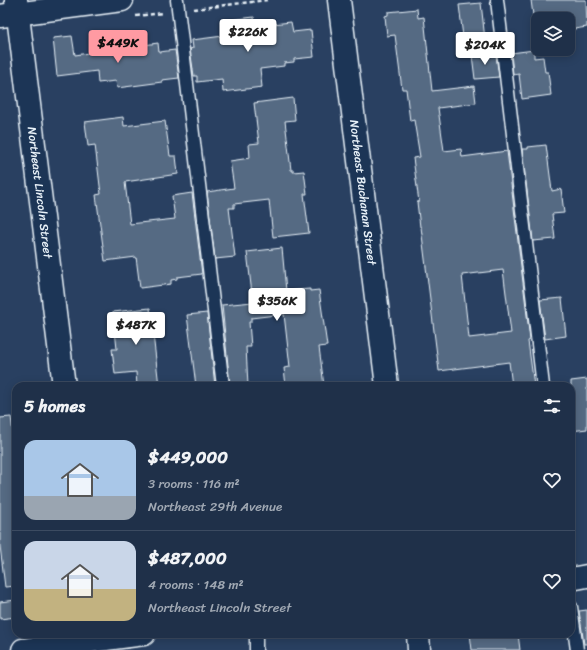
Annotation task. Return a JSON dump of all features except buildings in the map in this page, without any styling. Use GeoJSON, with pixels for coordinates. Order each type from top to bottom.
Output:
{"type":"FeatureCollection","features":[{"type":"Feature","properties":{"kind":"street"},"geometry":{"type":"LineString","coordinates":[[11,10],[122,0]]}},
{"type":"Feature","properties":{"kind":"street","name":"Northeast Buchanan Street"},"geometry":{"type":"LineString","coordinates":[[339,0],[387,382]]}},
{"type":"Feature","properties":{"kind":"street","name":"Northeast Lincoln Street"},"geometry":{"type":"LineString","coordinates":[[11,10],[63,382]]}},
{"type":"Feature","properties":{"kind":"street"},"geometry":{"type":"LineString","coordinates":[[575,578],[587,576]]}},
{"type":"Feature","properties":{"kind":"street"},"geometry":{"type":"LineString","coordinates":[[22,650],[116,638]]}},
{"type":"Feature","properties":{"kind":"street"},"geometry":{"type":"LineString","coordinates":[[418,638],[420,650]]}},
{"type":"Feature","properties":{"kind":"lane"},"geometry":{"type":"LineString","coordinates":[[177,0],[224,382]]}},
{"type":"Feature","properties":{"kind":"lane"},"geometry":{"type":"LineString","coordinates":[[497,0],[543,382]]}},
{"type":"Feature","properties":{"kind":"lane"},"geometry":{"type":"LineString","coordinates":[[256,638],[256,650]]}},
{"type":"Feature","properties":{"kind":"lane"},"geometry":{"type":"LineString","coordinates":[[575,638],[576,650]]}}]}
